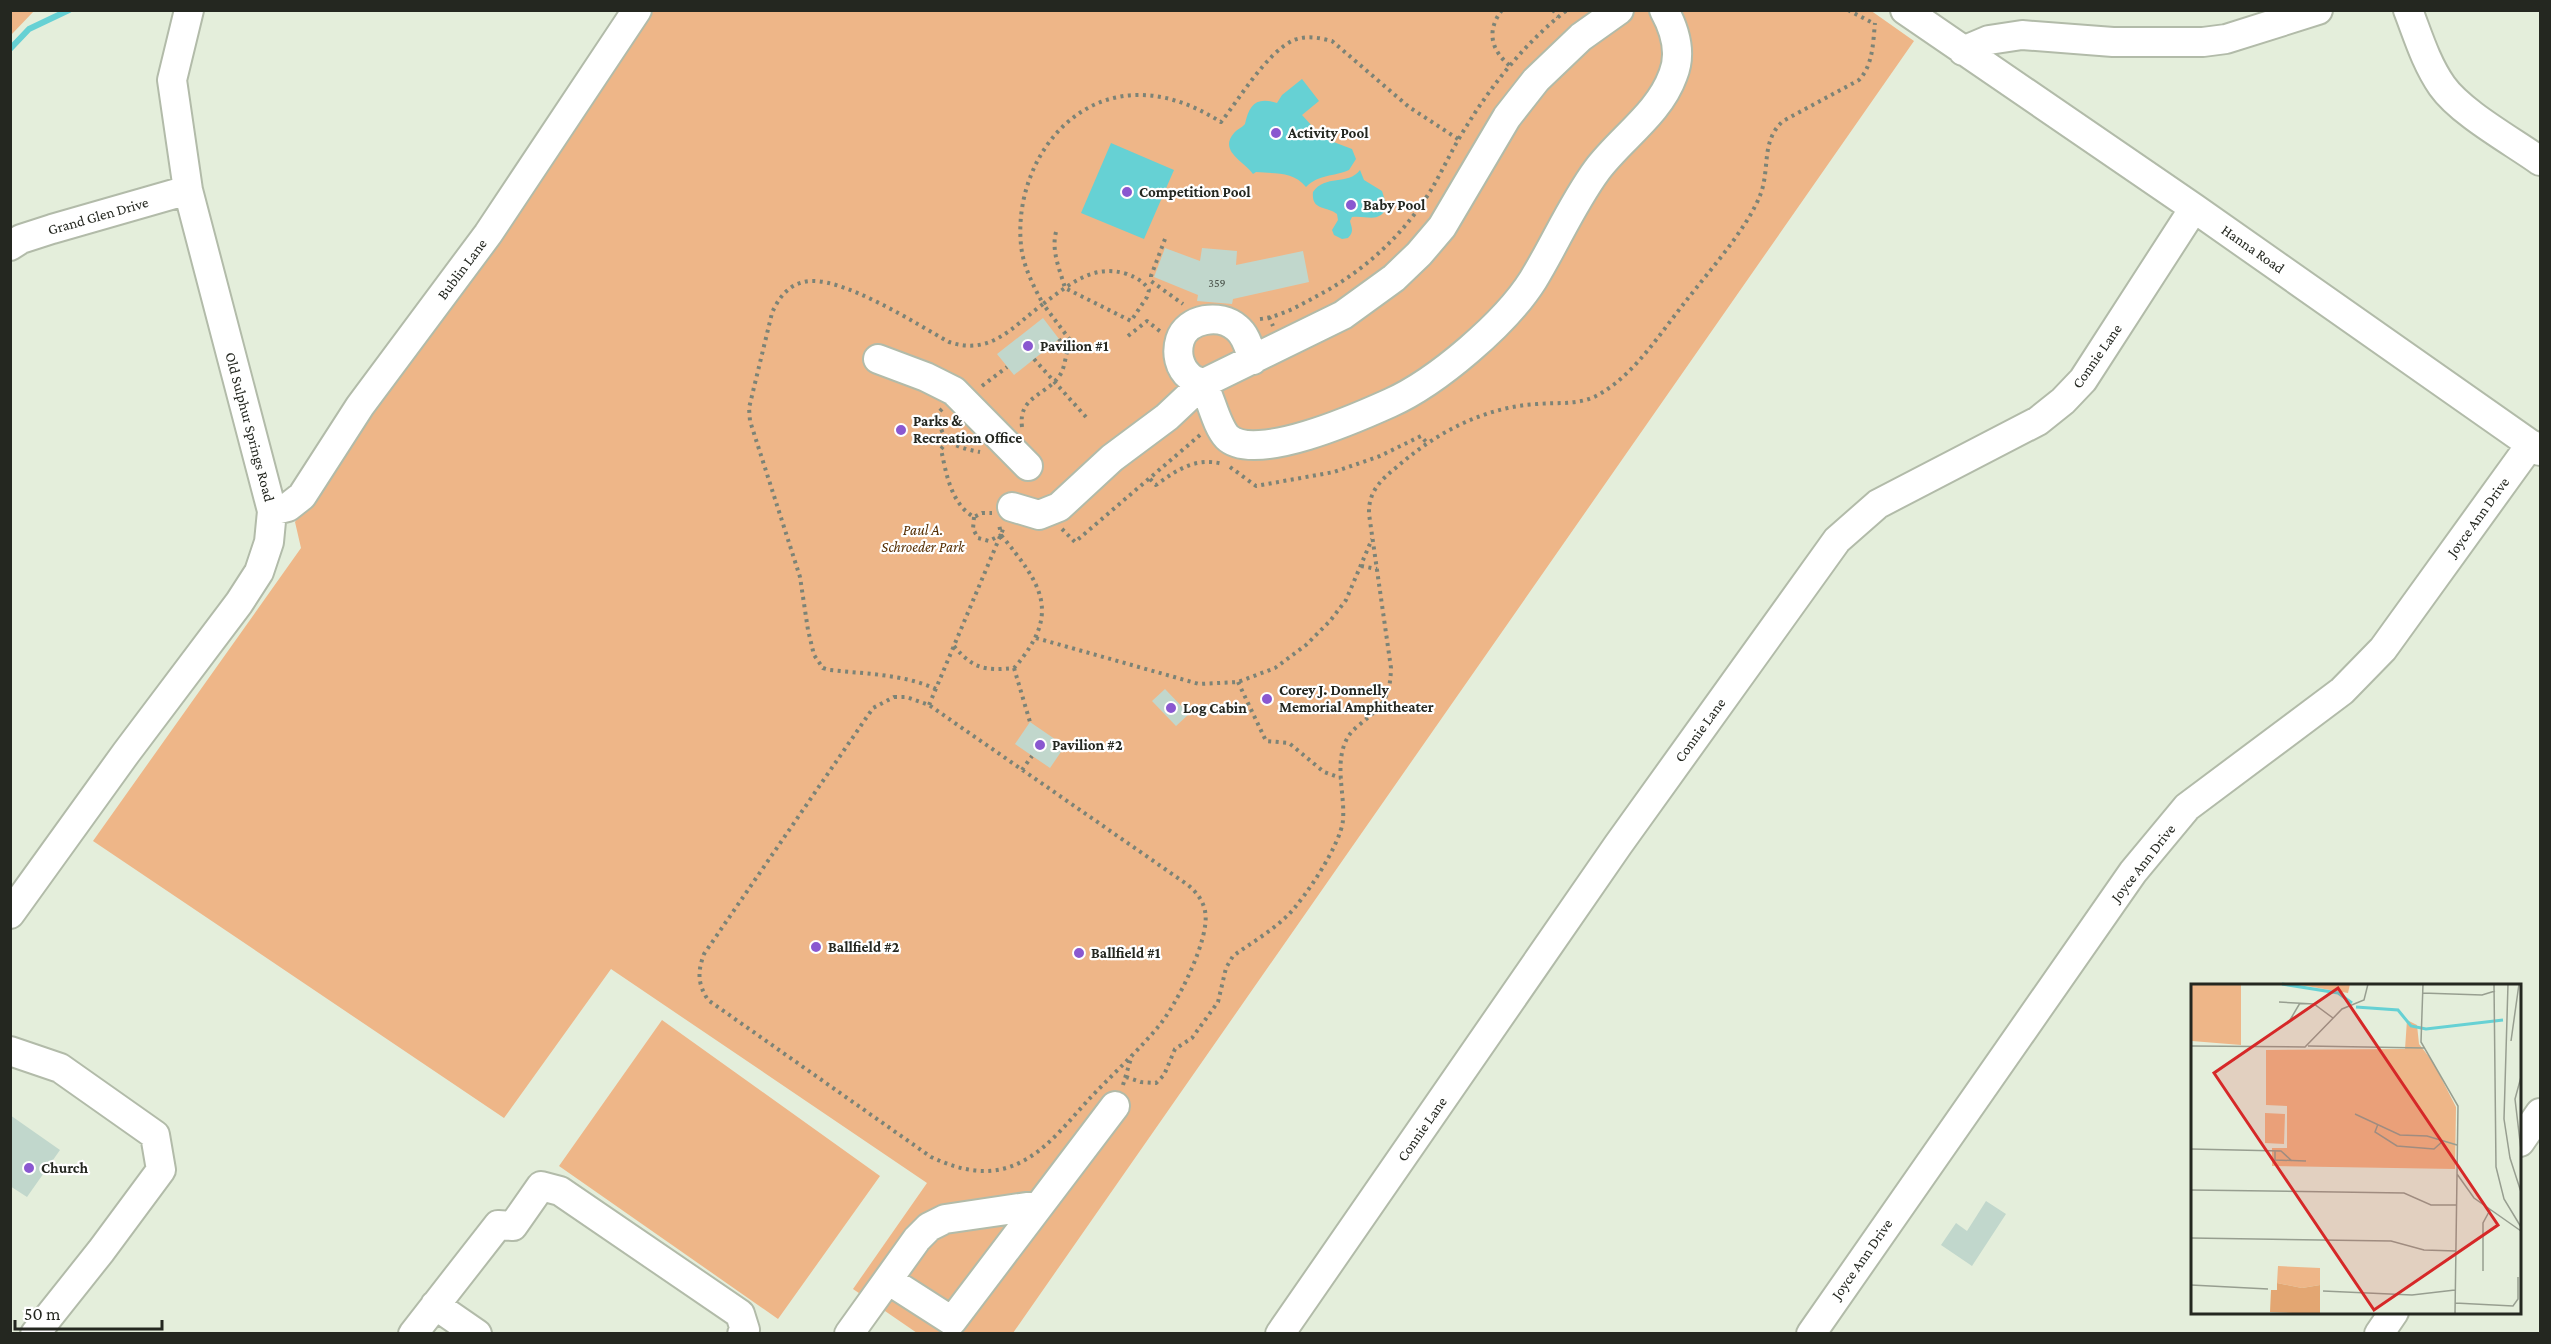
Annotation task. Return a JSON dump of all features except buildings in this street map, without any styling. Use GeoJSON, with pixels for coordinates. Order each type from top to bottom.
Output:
{"type":"FeatureCollection","features":[{"type":"Feature","properties":{"kind":"street","name":"Old Sulphur Springs Road"},"geometry":{"type":"LineString","coordinates":[[10,914],[126,753],[239,603],[259,572],[269,542],[272,511],[188,190],[172,80],[189,10]]}},
{"type":"Feature","properties":{"kind":"street","name":"Bublin Lane"},"geometry":{"type":"LineString","coordinates":[[272,511],[288,507],[302,496],[360,406],[488,234],[637,10]]}},
{"type":"Feature","properties":{"kind":"street"},"geometry":{"type":"LineString","coordinates":[[1012,507],[1040,515],[1059,507],[1112,458],[1167,417],[1202,384],[1343,315],[1394,278],[1442,227],[1507,117],[1536,80],[1581,37],[1620,10]]}},
{"type":"Feature","properties":{"kind":"street"},"geometry":{"type":"LineString","coordinates":[[1253,360],[1244,335],[1228,323],[1208,320],[1194,322],[1181,337],[1178,348],[1179,360],[1184,370],[1191,379],[1202,384],[1226,436],[1236,443],[1249,446],[1269,444],[1317,432],[1392,402],[1417,389],[1458,358],[1496,324],[1516,302],[1532,281],[1596,172],[1663,96],[1674,74],[1677,51],[1672,25],[1664,10]]}},
{"type":"Feature","properties":{"kind":"street","name":"Hanna Road"},"geometry":{"type":"LineString","coordinates":[[1905,10],[2536,447]]}},
{"type":"Feature","properties":{"kind":"street"},"geometry":{"type":"LineString","coordinates":[[1963,51],[1989,40],[2022,35],[2113,42],[2203,42],[2226,39],[2318,10]]}},
{"type":"Feature","properties":{"kind":"street"},"geometry":{"type":"LineString","coordinates":[[2408,10],[2430,67],[2443,87],[2457,102],[2541,161]]}},
{"type":"Feature","properties":{"kind":"street","name":"Grand Glen Drive"},"geometry":{"type":"LineString","coordinates":[[10,246],[21,239],[52,229],[188,190]]}},
{"type":"Feature","properties":{"kind":"street","name":"Connie Lane"},"geometry":{"type":"LineString","coordinates":[[1280,1334],[1618,845],[1837,540],[1878,504],[2037,421],[2062,401],[2083,380],[2194,208]]}},
{"type":"Feature","properties":{"kind":"street"},"geometry":{"type":"LineString","coordinates":[[878,359],[926,377],[954,391],[1028,466]]}},
{"type":"Feature","properties":{"kind":"street","name":"Joyce Ann Drive"},"geometry":{"type":"LineString","coordinates":[[1811,1334],[2140,864],[2187,807],[2343,691],[2362,672],[2383,649],[2536,447]]}},
{"type":"Feature","properties":{"kind":"street"},"geometry":{"type":"LineString","coordinates":[[10,1051],[60,1068],[155,1135],[161,1170],[35,1334]]}},
{"type":"Feature","properties":{"kind":"street"},"geometry":{"type":"LineString","coordinates":[[888,1280],[952,1321],[1115,1106]]}},
{"type":"Feature","properties":{"kind":"street"},"geometry":{"type":"LineString","coordinates":[[2521,1141],[2541,1113]]}},
{"type":"Feature","properties":{"kind":"street"},"geometry":{"type":"LineString","coordinates":[[413,1334],[498,1225],[513,1226],[541,1186],[560,1191],[740,1314],[745,1330],[742,1334]]}},
{"type":"Feature","properties":{"kind":"street"},"geometry":{"type":"LineString","coordinates":[[849,1334],[917,1239],[929,1227],[945,1220],[1040,1205]]}},
{"type":"Feature","properties":{"kind":"street"},"geometry":{"type":"LineString","coordinates":[[435,1305],[477,1334]]}},
{"type":"Feature","properties":{"kind":"street"},"geometry":{"type":"LineString","coordinates":[[2379,1334],[2393,1314]]}},
{"type":"Feature","properties":{"kind":"path"},"geometry":{"type":"LineString","coordinates":[[1502,10],[1494,23],[1492,38],[1497,54],[1510,66]]}},
{"type":"Feature","properties":{"kind":"path"},"geometry":{"type":"LineString","coordinates":[[1269,317],[1298,306],[1328,290],[1364,266],[1380,252],[1420,206],[1458,139],[1490,90],[1510,66],[1567,10]]}},
{"type":"Feature","properties":{"kind":"path"},"geometry":{"type":"LineString","coordinates":[[1126,1077],[1141,1082],[1156,1083],[1164,1075],[1175,1049],[1192,1038],[1218,1002],[1226,968],[1233,956],[1278,924],[1299,903],[1328,858],[1342,830],[1341,756],[1347,738],[1383,705],[1390,683],[1391,668],[1369,507],[1375,488],[1388,474],[1427,443],[1465,422],[1494,412],[1538,404],[1583,402],[1605,392],[1632,367],[1718,260],[1756,202],[1762,186],[1769,141],[1777,126],[1859,80],[1868,67],[1873,22],[1848,10]]}},
{"type":"Feature","properties":{"kind":"path"},"geometry":{"type":"LineString","coordinates":[[1553,11],[1558,17]]}},
{"type":"Feature","properties":{"kind":"path"},"geometry":{"type":"LineString","coordinates":[[1071,340],[1043,304],[1027,272],[1021,246],[1023,205],[1037,159],[1064,124],[1098,105],[1136,95],[1168,98],[1221,122],[1275,54],[1295,40],[1318,37],[1332,41],[1345,50],[1409,107],[1458,139]]}},
{"type":"Feature","properties":{"kind":"path"},"geometry":{"type":"LineString","coordinates":[[936,689],[918,682],[883,674],[830,670],[823,668],[814,655],[800,577],[750,421],[749,408],[771,313],[790,288],[803,282],[821,281],[869,299],[949,342],[970,347],[991,343],[1065,288],[1087,275],[1100,270],[1113,270],[1137,278],[1145,283],[1149,290],[1131,321],[1065,288],[1056,258],[1054,239],[1056,232]]}},
{"type":"Feature","properties":{"kind":"path"},"geometry":{"type":"LineString","coordinates":[[1165,239],[1150,276],[1151,281],[1188,308]]}},
{"type":"Feature","properties":{"kind":"path"},"geometry":{"type":"LineString","coordinates":[[1023,431],[1023,408],[1054,381],[1062,370],[1067,352],[1059,339]]}},
{"type":"Feature","properties":{"kind":"path"},"geometry":{"type":"LineString","coordinates":[[1034,359],[1086,417]]}},
{"type":"Feature","properties":{"kind":"path"},"geometry":{"type":"LineString","coordinates":[[1060,528],[1075,543],[1201,435],[1194,427]]}},
{"type":"Feature","properties":{"kind":"path"},"geometry":{"type":"LineString","coordinates":[[948,441],[941,449],[955,498],[964,511],[974,517]]}},
{"type":"Feature","properties":{"kind":"path"},"geometry":{"type":"LineString","coordinates":[[929,705],[1012,507]]}},
{"type":"Feature","properties":{"kind":"path"},"geometry":{"type":"LineString","coordinates":[[954,646],[965,660],[978,667],[993,670],[1014,668],[1028,651],[1040,630],[1042,606],[1035,582],[1001,535],[998,521],[991,513],[982,513],[974,517]]}},
{"type":"Feature","properties":{"kind":"path"},"geometry":{"type":"LineString","coordinates":[[974,517],[973,529],[978,538],[989,541],[1001,535]]}},
{"type":"Feature","properties":{"kind":"path"},"geometry":{"type":"LineString","coordinates":[[1036,638],[1199,684],[1238,682],[1275,668],[1306,645],[1330,621],[1346,600],[1372,538]]}},
{"type":"Feature","properties":{"kind":"path"},"geometry":{"type":"LineString","coordinates":[[1361,566],[1377,569]]}},
{"type":"Feature","properties":{"kind":"path"},"geometry":{"type":"LineString","coordinates":[[1014,668],[1030,722]]}},
{"type":"Feature","properties":{"kind":"path"},"geometry":{"type":"LineString","coordinates":[[1238,682],[1266,741],[1289,743],[1324,772],[1341,778]]}},
{"type":"Feature","properties":{"kind":"path"},"geometry":{"type":"LineString","coordinates":[[894,697],[906,697],[929,705],[1022,770],[1188,885],[1202,902],[1206,912],[1203,934],[1180,994],[1159,1026],[1035,1154],[1022,1162],[996,1170],[968,1170],[931,1157],[708,1000],[700,988],[698,976],[704,954],[873,708],[894,697]]}},
{"type":"Feature","properties":{"kind":"path"},"geometry":{"type":"LineString","coordinates":[[1022,770],[1032,756]]}},
{"type":"Feature","properties":{"kind":"path"},"geometry":{"type":"LineString","coordinates":[[1115,1106],[1132,1054]]}},
{"type":"Feature","properties":{"kind":"green space","name":"Paul A. Schroeder Park"},"geometry":{"type":"Polygon","coordinates":[[[1870,10],[1914,41],[1013,1333],[917,1333],[853,1289],[927,1183],[611,969],[504,1118],[93,841],[301,548],[295,522],[644,11],[1870,10]]]}},
{"type":"Feature","properties":{"kind":"green space"},"geometry":{"type":"Polygon","coordinates":[[[10,11],[34,11],[11,35],[10,11]]]}},
{"type":"Feature","properties":{"kind":"green space"},"geometry":{"type":"Polygon","coordinates":[[[662,1020],[880,1176],[778,1319],[559,1166],[662,1020]]]}},
{"type":"Feature","properties":{"kind":"water","name":"Activity Pool"},"geometry":{"type":"Polygon","coordinates":[[[1302,79],[1319,101],[1302,115],[1323,138],[1352,149],[1356,159],[1349,170],[1321,178],[1306,187],[1296,178],[1284,174],[1256,172],[1253,174],[1235,156],[1229,145],[1234,133],[1245,124],[1251,107],[1264,101],[1277,103],[1282,95],[1302,79]]]}},
{"type":"Feature","properties":{"kind":"water","name":"Competition Pool"},"geometry":{"type":"Polygon","coordinates":[[[1111,143],[1174,170],[1144,239],[1081,213],[1111,143]]]}},
{"type":"Feature","properties":{"kind":"water","name":"Baby Pool"},"geometry":{"type":"Polygon","coordinates":[[[1360,170],[1364,180],[1382,191],[1387,207],[1376,217],[1352,217],[1351,234],[1348,238],[1342,239],[1334,235],[1332,230],[1338,220],[1337,214],[1317,205],[1314,202],[1313,192],[1324,183],[1349,178],[1360,170]]]}},
{"type":"Feature","properties":{"kind":"waterway"},"geometry":{"type":"LineString","coordinates":[[10,49],[29,29],[69,10]]}},
{"type":"Feature","properties":{"kind":"place","name":"Activity Pool"},"geometry":{"type":"Point","coordinates":[1276,133]}},
{"type":"Feature","properties":{"kind":"place","name":"Competition Pool"},"geometry":{"type":"Point","coordinates":[1127,192]}},
{"type":"Feature","properties":{"kind":"place","name":"Baby Pool"},"geometry":{"type":"Point","coordinates":[1351,205]}},
{"type":"Feature","properties":{"kind":"place","name":"Pavilion #1"},"geometry":{"type":"Point","coordinates":[1028,346]}},
{"type":"Feature","properties":{"kind":"place","name":"Parks & Recreation Office"},"geometry":{"type":"Point","coordinates":[901,430]}},
{"type":"Feature","properties":{"kind":"place","name":"Corey J. Donnelly Memorial Amphitheater"},"geometry":{"type":"Point","coordinates":[1267,699]}},
{"type":"Feature","properties":{"kind":"place","name":"Log Cabin"},"geometry":{"type":"Point","coordinates":[1171,708]}},
{"type":"Feature","properties":{"kind":"place","name":"Pavilion #2"},"geometry":{"type":"Point","coordinates":[1040,745]}},
{"type":"Feature","properties":{"kind":"place","name":"Ballfield #2"},"geometry":{"type":"Point","coordinates":[816,947]}},
{"type":"Feature","properties":{"kind":"place","name":"Ballfield #1"},"geometry":{"type":"Point","coordinates":[1079,953]}},
{"type":"Feature","properties":{"kind":"place","name":"Church"},"geometry":{"type":"Point","coordinates":[29,1168]}}]}
